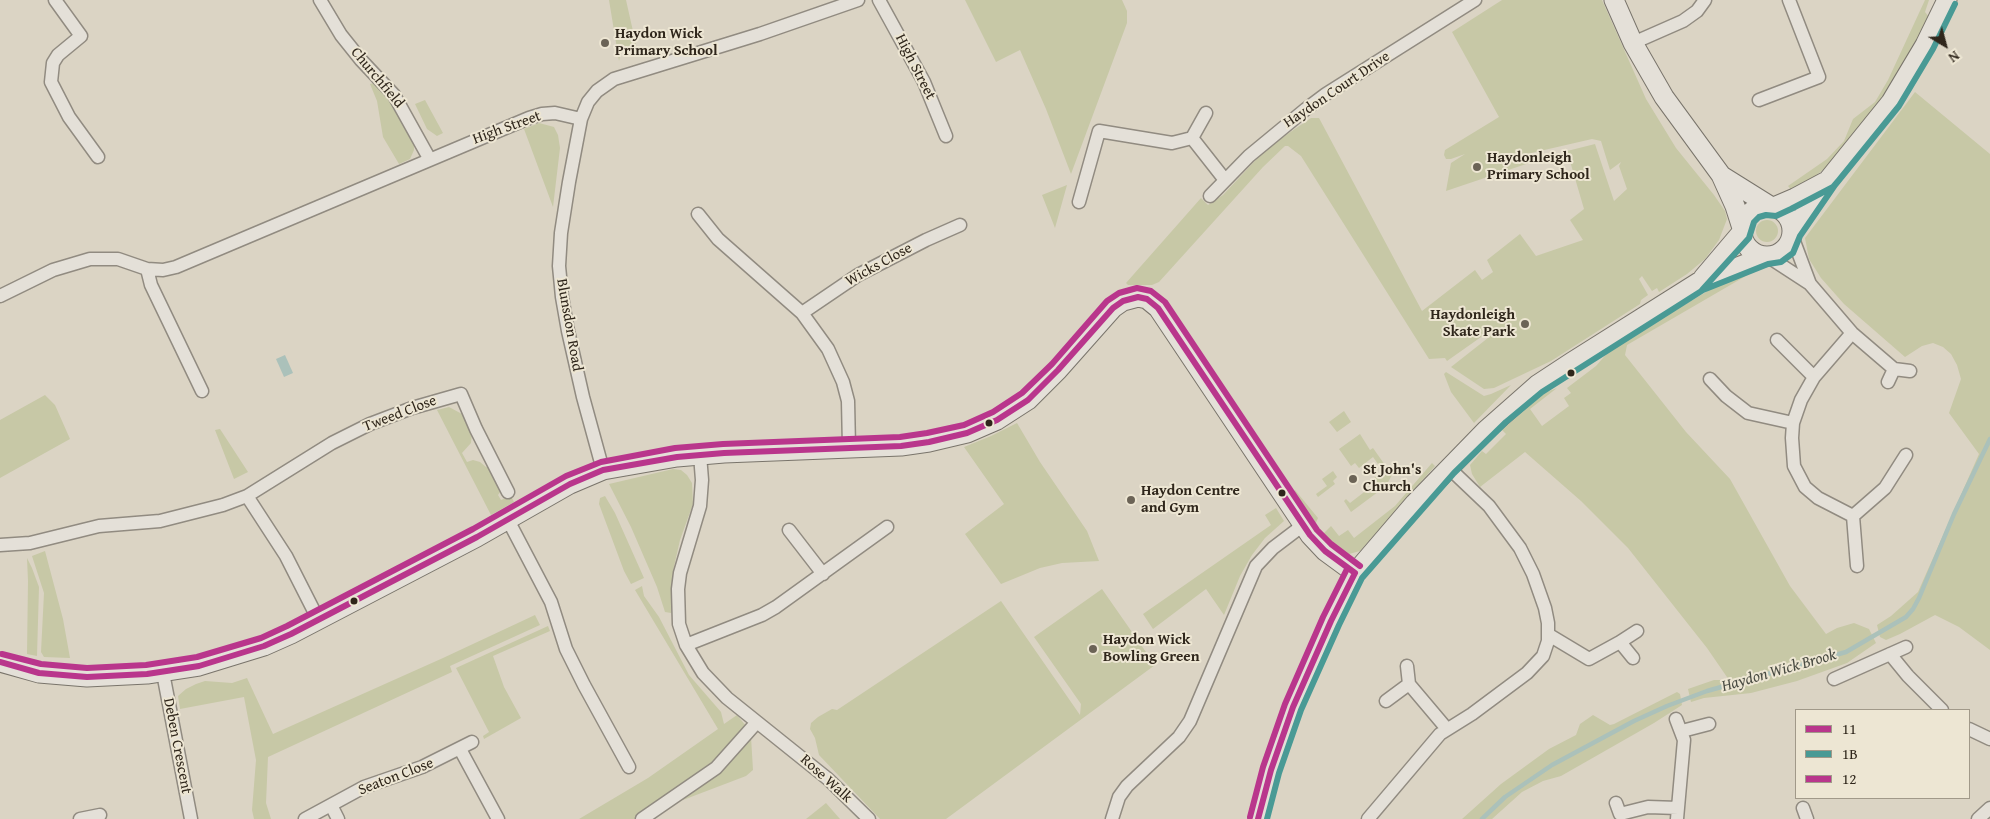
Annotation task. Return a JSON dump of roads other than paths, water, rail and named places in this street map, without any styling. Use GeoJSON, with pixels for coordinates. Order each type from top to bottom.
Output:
{"type":"FeatureCollection","features":[{"type":"Feature","properties":{"kind":"street"},"geometry":{"type":"LineString","coordinates":[[55,0],[82,36],[58,54],[53,63],[51,82],[69,117],[98,157]]}},
{"type":"Feature","properties":{"kind":"street","name":"Churchfield"},"geometry":{"type":"LineString","coordinates":[[320,0],[341,34],[403,108],[429,158]]}},
{"type":"Feature","properties":{"kind":"street"},"geometry":{"type":"LineString","coordinates":[[581,119],[592,97],[602,86],[614,79],[760,34],[858,0]]}},
{"type":"Feature","properties":{"kind":"street","name":"High Street"},"geometry":{"type":"LineString","coordinates":[[879,0],[924,82],[946,136]]}},
{"type":"Feature","properties":{"kind":"street","name":"Haydon Court Drive"},"geometry":{"type":"LineString","coordinates":[[1210,196],[1273,134],[1326,94],[1476,0]]}},
{"type":"Feature","properties":{"kind":"street"},"geometry":{"type":"LineString","coordinates":[[1614,0],[1633,43],[1674,113],[1721,176],[1735,206],[1744,241],[1757,254],[1766,256],[1773,256],[1787,246],[1792,234],[1828,180],[1891,102],[1925,45],[1947,0]]}},
{"type":"Feature","properties":{"kind":"street"},"geometry":{"type":"LineString","coordinates":[[1633,43],[1682,21],[1697,11],[1705,0]]}},
{"type":"Feature","properties":{"kind":"street"},"geometry":{"type":"LineString","coordinates":[[1759,100],[1818,77],[1789,0]]}},
{"type":"Feature","properties":{"kind":"street","name":"High Street"},"geometry":{"type":"LineString","coordinates":[[148,269],[163,270],[176,267],[429,158],[542,114],[555,113],[581,119]]}},
{"type":"Feature","properties":{"kind":"street"},"geometry":{"type":"LineString","coordinates":[[1079,202],[1099,131],[1172,143],[1192,138],[1206,114]]}},
{"type":"Feature","properties":{"kind":"street","name":"Blunsdon Road"},"geometry":{"type":"LineString","coordinates":[[581,119],[565,207],[559,266],[568,331],[583,397],[603,470]]}},
{"type":"Feature","properties":{"kind":"street"},"geometry":{"type":"LineString","coordinates":[[1192,138],[1225,180]]}},
{"type":"Feature","properties":{"kind":"street"},"geometry":{"type":"LineString","coordinates":[[1721,176],[1786,214],[1790,219],[1792,234],[1810,284]]}},
{"type":"Feature","properties":{"kind":"street"},"geometry":{"type":"LineString","coordinates":[[1699,282],[1742,230],[1746,218],[1754,210],[1795,198],[1828,180]]}},
{"type":"Feature","properties":{"kind":"street"},"geometry":{"type":"LineString","coordinates":[[698,214],[718,239],[802,313],[822,338],[843,382],[848,402],[849,447]]}},
{"type":"Feature","properties":{"kind":"street","name":"Wicks Close"},"geometry":{"type":"LineString","coordinates":[[802,313],[858,275],[960,225]]}},
{"type":"Feature","properties":{"kind":"street"},"geometry":{"type":"LineString","coordinates":[[1258,819],[1271,770],[1293,707],[1331,621],[1355,573],[1448,466],[1500,416],[1537,385],[1699,282],[1766,256]]}},
{"type":"Feature","properties":{"kind":"street"},"geometry":{"type":"LineString","coordinates":[[1766,256],[1810,284],[1852,333],[1894,369],[1910,370]]}},
{"type":"Feature","properties":{"kind":"street"},"geometry":{"type":"LineString","coordinates":[[3,291],[53,270],[90,259],[118,259],[148,269],[151,285],[202,391]]}},
{"type":"Feature","properties":{"kind":"street"},"geometry":{"type":"LineString","coordinates":[[0,662],[39,673],[80,676],[118,676],[163,672],[199,666],[271,643],[319,620],[508,520],[562,488],[603,470],[700,455],[901,446],[961,435],[997,420],[1020,406],[1039,391],[1113,308],[1127,299],[1143,298],[1151,302],[1161,312],[1302,526],[1326,551],[1355,573]]}},
{"type":"Feature","properties":{"kind":"street"},"geometry":{"type":"LineString","coordinates":[[1852,333],[1814,377],[1801,400],[1793,423],[1793,461],[1801,482],[1818,498],[1853,516]]}},
{"type":"Feature","properties":{"kind":"street"},"geometry":{"type":"LineString","coordinates":[[1777,340],[1814,377]]}},
{"type":"Feature","properties":{"kind":"street"},"geometry":{"type":"LineString","coordinates":[[1888,382],[1894,369]]}},
{"type":"Feature","properties":{"kind":"street"},"geometry":{"type":"LineString","coordinates":[[1709,380],[1748,413],[1793,423]]}},
{"type":"Feature","properties":{"kind":"street","name":"Tweed Close"},"geometry":{"type":"LineString","coordinates":[[0,545],[30,543],[99,526],[160,520],[191,514],[247,496],[324,447],[370,424],[412,408],[461,394],[508,492]]}},
{"type":"Feature","properties":{"kind":"street"},"geometry":{"type":"LineString","coordinates":[[642,819],[716,768],[757,722],[713,685],[703,673],[686,644],[679,624],[678,589],[680,573],[700,506],[702,480],[700,455]]}},
{"type":"Feature","properties":{"kind":"street"},"geometry":{"type":"LineString","coordinates":[[1853,516],[1885,488],[1906,455]]}},
{"type":"Feature","properties":{"kind":"street"},"geometry":{"type":"LineString","coordinates":[[1368,819],[1432,742],[1447,728],[1472,714],[1533,669],[1542,656],[1549,635],[1548,623],[1539,590],[1520,548],[1489,506],[1448,466]]}},
{"type":"Feature","properties":{"kind":"street"},"geometry":{"type":"LineString","coordinates":[[247,496],[286,556],[319,620]]}},
{"type":"Feature","properties":{"kind":"street"},"geometry":{"type":"LineString","coordinates":[[1853,516],[1857,566]]}},
{"type":"Feature","properties":{"kind":"street"},"geometry":{"type":"LineString","coordinates":[[508,520],[551,602],[566,648],[584,685],[629,767]]}},
{"type":"Feature","properties":{"kind":"street"},"geometry":{"type":"LineString","coordinates":[[1112,819],[1119,798],[1127,786],[1178,737],[1190,721],[1256,566],[1273,548],[1302,526]]}},
{"type":"Feature","properties":{"kind":"street"},"geometry":{"type":"LineString","coordinates":[[686,644],[762,615],[785,601],[887,527]]}},
{"type":"Feature","properties":{"kind":"street"},"geometry":{"type":"LineString","coordinates":[[789,530],[823,574]]}},
{"type":"Feature","properties":{"kind":"street"},"geometry":{"type":"LineString","coordinates":[[1549,635],[1588,659],[1637,631]]}},
{"type":"Feature","properties":{"kind":"street"},"geometry":{"type":"LineString","coordinates":[[1620,642],[1632,658]]}},
{"type":"Feature","properties":{"kind":"street"},"geometry":{"type":"LineString","coordinates":[[1834,679],[1906,647]]}},
{"type":"Feature","properties":{"kind":"street"},"geometry":{"type":"LineString","coordinates":[[1890,654],[1908,676],[1941,709]]}},
{"type":"Feature","properties":{"kind":"street"},"geometry":{"type":"LineString","coordinates":[[1407,666],[1410,684],[1447,728]]}},
{"type":"Feature","properties":{"kind":"street","name":"Deben Crescent"},"geometry":{"type":"LineString","coordinates":[[163,672],[192,819]]}},
{"type":"Feature","properties":{"kind":"street"},"geometry":{"type":"LineString","coordinates":[[1386,701],[1410,684]]}},
{"type":"Feature","properties":{"kind":"street"},"geometry":{"type":"LineString","coordinates":[[1616,803],[1620,814],[1648,807],[1677,814],[1684,747],[1682,731],[1676,718]]}},
{"type":"Feature","properties":{"kind":"street","name":"Rose Walk"},"geometry":{"type":"LineString","coordinates":[[757,722],[828,779],[869,819]]}},
{"type":"Feature","properties":{"kind":"street"},"geometry":{"type":"LineString","coordinates":[[1682,731],[1709,724]]}},
{"type":"Feature","properties":{"kind":"street"},"geometry":{"type":"LineString","coordinates":[[1970,729],[1990,739]]}},
{"type":"Feature","properties":{"kind":"street","name":"Seaton Close"},"geometry":{"type":"LineString","coordinates":[[305,819],[371,784],[422,767],[472,742]]}},
{"type":"Feature","properties":{"kind":"street"},"geometry":{"type":"LineString","coordinates":[[460,748],[498,819]]}},
{"type":"Feature","properties":{"kind":"street"},"geometry":{"type":"LineString","coordinates":[[331,805],[338,819]]}},
{"type":"Feature","properties":{"kind":"street"},"geometry":{"type":"LineString","coordinates":[[1978,819],[1990,808]]}},
{"type":"Feature","properties":{"kind":"street"},"geometry":{"type":"LineString","coordinates":[[80,819],[100,815]]}},
{"type":"Feature","properties":{"kind":"water"},"geometry":{"type":"Polygon","coordinates":[[[285,355],[293,373],[284,377],[276,359],[285,355]]]}},
{"type":"Feature","properties":{"kind":"waterway","name":"Haydon Wick Brook"},"geometry":{"type":"LineString","coordinates":[[1482,819],[1505,797],[1552,765],[1634,721],[1707,691],[1846,652],[1906,617],[1919,598],[1954,514],[1990,439]]}},
{"type":"Feature","properties":{"kind":"place","name":"Haydon Wick Primary School"},"geometry":{"type":"Point","coordinates":[605,43]}},
{"type":"Feature","properties":{"kind":"place","name":"Haydonleigh Primary School"},"geometry":{"type":"Point","coordinates":[1477,167]}},
{"type":"Feature","properties":{"kind":"place","name":"Haydonleigh Skate Park"},"geometry":{"type":"Point","coordinates":[1525,324]}},
{"type":"Feature","properties":{"kind":"place","name":"St John's Church"},"geometry":{"type":"Point","coordinates":[1353,479]}},
{"type":"Feature","properties":{"kind":"place","name":"Haydon Centre and Gym"},"geometry":{"type":"Point","coordinates":[1131,500]}},
{"type":"Feature","properties":{"kind":"place","name":"Haydon Wick Bowling Green"},"geometry":{"type":"Point","coordinates":[1093,649]}}]}
